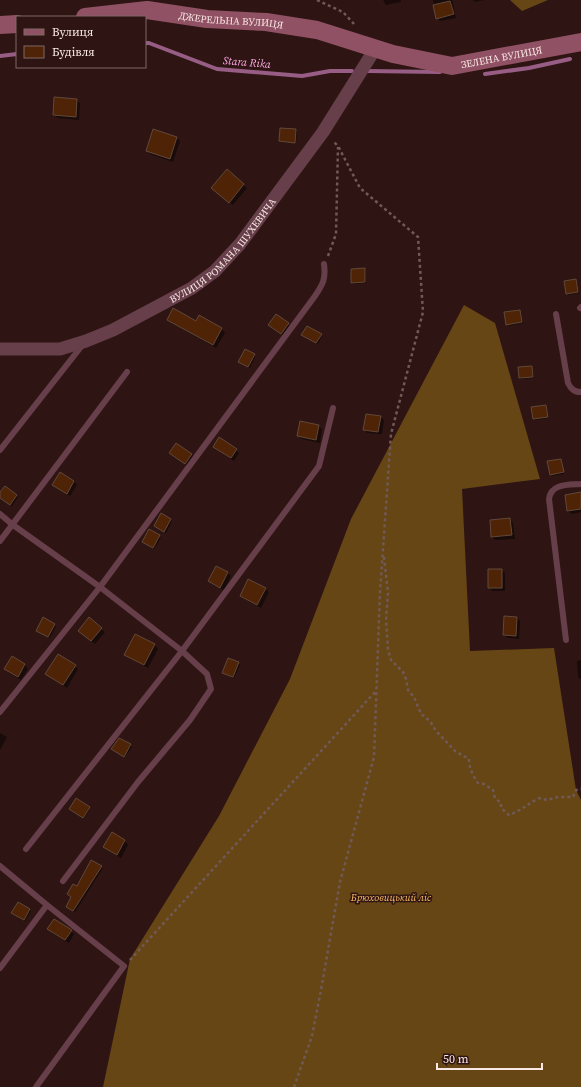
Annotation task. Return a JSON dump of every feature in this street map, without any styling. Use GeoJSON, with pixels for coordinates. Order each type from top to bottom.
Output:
{"type":"FeatureCollection","features":[{"type":"Feature","properties":{"kind":"street","name":"ДЖЕРЕЛЬНА ВУЛИЦЯ"},"geometry":{"type":"LineString","coordinates":[[94,16],[147,10],[207,20],[266,22],[317,30],[372,54]]}},
{"type":"Feature","properties":{"kind":"street"},"geometry":{"type":"LineString","coordinates":[[0,25],[16,24]]}},
{"type":"Feature","properties":{"kind":"street","name":"ЗЕЛЕНА ВУЛИЦЯ"},"geometry":{"type":"LineString","coordinates":[[372,54],[393,54],[452,66],[581,42]]}},
{"type":"Feature","properties":{"kind":"street","name":"ВУЛИЦЯ РОМАНА ШУХЕВИЧА"},"geometry":{"type":"LineString","coordinates":[[0,349],[60,348],[86,341],[113,330],[192,288],[215,271],[240,244],[323,132],[372,54]]}},
{"type":"Feature","properties":{"kind":"lane"},"geometry":{"type":"LineString","coordinates":[[0,712],[100,587],[315,296],[323,284],[325,274],[324,264]]}},
{"type":"Feature","properties":{"kind":"lane"},"geometry":{"type":"LineString","coordinates":[[556,314],[568,383],[570,388],[574,391],[581,392]]}},
{"type":"Feature","properties":{"kind":"lane"},"geometry":{"type":"LineString","coordinates":[[0,450],[86,341]]}},
{"type":"Feature","properties":{"kind":"lane"},"geometry":{"type":"LineString","coordinates":[[0,541],[127,372]]}},
{"type":"Feature","properties":{"kind":"lane"},"geometry":{"type":"LineString","coordinates":[[26,848],[182,651],[320,466],[333,408]]}},
{"type":"Feature","properties":{"kind":"lane"},"geometry":{"type":"LineString","coordinates":[[566,640],[549,499],[550,493],[553,489],[581,484]]}},
{"type":"Feature","properties":{"kind":"lane"},"geometry":{"type":"LineString","coordinates":[[0,514],[13,525],[100,587],[182,651],[207,674],[211,689],[190,720],[138,782],[63,881]]}},
{"type":"Feature","properties":{"kind":"lane"},"geometry":{"type":"LineString","coordinates":[[0,866],[124,966],[36,1087]]}},
{"type":"Feature","properties":{"kind":"lane"},"geometry":{"type":"LineString","coordinates":[[0,968],[47,905]]}},
{"type":"Feature","properties":{"kind":"path"},"geometry":{"type":"LineString","coordinates":[[317,0],[343,12],[357,28]]}},
{"type":"Feature","properties":{"kind":"path"},"geometry":{"type":"LineString","coordinates":[[294,1087],[312,1036],[340,882],[374,757],[383,550],[391,434],[423,312],[418,237],[360,188],[338,146],[323,132]]}},
{"type":"Feature","properties":{"kind":"path"},"geometry":{"type":"LineString","coordinates":[[324,264],[336,234],[338,146]]}},
{"type":"Feature","properties":{"kind":"path"},"geometry":{"type":"LineString","coordinates":[[383,550],[388,593],[386,620],[388,650],[391,660],[403,672],[408,690],[414,698],[421,714],[430,721],[436,731],[455,750],[469,759],[469,765],[473,777],[478,783],[484,784],[493,790],[494,798],[501,803],[501,808],[509,815],[518,812],[539,798],[547,800],[558,797],[573,797],[576,790],[581,789]]}},
{"type":"Feature","properties":{"kind":"path"},"geometry":{"type":"LineString","coordinates":[[124,966],[377,690]]}},
{"type":"Feature","properties":{"kind":"green space"},"geometry":{"type":"Polygon","coordinates":[[[510,0],[548,0],[522,11],[510,0]]]}},
{"type":"Feature","properties":{"kind":"green space","name":"Брюховицький ліс"},"geometry":{"type":"Polygon","coordinates":[[[464,305],[495,323],[540,479],[462,489],[470,651],[554,648],[576,790],[581,800],[581,1087],[103,1087],[130,959],[219,816],[290,679],[351,519],[464,305]]]}},
{"type":"Feature","properties":{"kind":"building"},"geometry":{"type":"Polygon","coordinates":[[[450,1],[454,14],[436,19],[433,5],[450,1]]]}},
{"type":"Feature","properties":{"kind":"building"},"geometry":{"type":"Polygon","coordinates":[[[54,97],[77,99],[76,117],[53,115],[54,97]]]}},
{"type":"Feature","properties":{"kind":"building"},"geometry":{"type":"Polygon","coordinates":[[[280,128],[296,129],[295,143],[279,141],[280,128]]]}},
{"type":"Feature","properties":{"kind":"building"},"geometry":{"type":"Polygon","coordinates":[[[153,129],[177,137],[170,159],[146,151],[153,129]]]}},
{"type":"Feature","properties":{"kind":"building"},"geometry":{"type":"Polygon","coordinates":[[[227,169],[244,184],[229,203],[211,188],[227,169]]]}},
{"type":"Feature","properties":{"kind":"building"},"geometry":{"type":"Polygon","coordinates":[[[365,268],[365,282],[351,283],[351,269],[365,268]]]}},
{"type":"Feature","properties":{"kind":"building"},"geometry":{"type":"Polygon","coordinates":[[[576,279],[578,292],[566,294],[564,281],[576,279]]]}},
{"type":"Feature","properties":{"kind":"building"},"geometry":{"type":"Polygon","coordinates":[[[173,308],[196,321],[199,315],[222,328],[213,345],[167,320],[173,308]]]}},
{"type":"Feature","properties":{"kind":"building"},"geometry":{"type":"Polygon","coordinates":[[[520,310],[522,322],[506,325],[504,312],[520,310]]]}},
{"type":"Feature","properties":{"kind":"building"},"geometry":{"type":"Polygon","coordinates":[[[276,314],[289,323],[281,334],[268,325],[276,314]]]}},
{"type":"Feature","properties":{"kind":"building"},"geometry":{"type":"Polygon","coordinates":[[[307,326],[322,334],[316,343],[301,335],[307,326]]]}},
{"type":"Feature","properties":{"kind":"building"},"geometry":{"type":"Polygon","coordinates":[[[245,349],[255,354],[248,367],[238,362],[245,349]]]}},
{"type":"Feature","properties":{"kind":"building"},"geometry":{"type":"Polygon","coordinates":[[[532,366],[533,377],[519,378],[518,367],[532,366]]]}},
{"type":"Feature","properties":{"kind":"building"},"geometry":{"type":"Polygon","coordinates":[[[546,405],[548,417],[533,419],[531,407],[546,405]]]}},
{"type":"Feature","properties":{"kind":"building"},"geometry":{"type":"Polygon","coordinates":[[[366,414],[381,416],[378,432],[363,430],[366,414]]]}},
{"type":"Feature","properties":{"kind":"building"},"geometry":{"type":"Polygon","coordinates":[[[300,421],[319,425],[316,440],[297,436],[300,421]]]}},
{"type":"Feature","properties":{"kind":"building"},"geometry":{"type":"Polygon","coordinates":[[[219,437],[237,449],[231,458],[213,447],[219,437]]]}},
{"type":"Feature","properties":{"kind":"building"},"geometry":{"type":"Polygon","coordinates":[[[176,443],[192,454],[185,464],[169,453],[176,443]]]}},
{"type":"Feature","properties":{"kind":"building"},"geometry":{"type":"Polygon","coordinates":[[[561,459],[564,472],[550,475],[547,461],[561,459]]]}},
{"type":"Feature","properties":{"kind":"building"},"geometry":{"type":"Polygon","coordinates":[[[60,472],[74,481],[67,494],[52,485],[60,472]]]}},
{"type":"Feature","properties":{"kind":"building"},"geometry":{"type":"Polygon","coordinates":[[[5,486],[17,495],[10,505],[0,498],[0,492],[5,486]]]}},
{"type":"Feature","properties":{"kind":"building"},"geometry":{"type":"Polygon","coordinates":[[[581,492],[581,509],[567,511],[565,495],[581,492]]]}},
{"type":"Feature","properties":{"kind":"building"},"geometry":{"type":"Polygon","coordinates":[[[161,513],[171,519],[164,532],[154,526],[161,513]]]}},
{"type":"Feature","properties":{"kind":"building"},"geometry":{"type":"Polygon","coordinates":[[[510,518],[512,535],[491,537],[490,520],[510,518]]]}},
{"type":"Feature","properties":{"kind":"building"},"geometry":{"type":"Polygon","coordinates":[[[149,529],[160,535],[153,548],[142,542],[149,529]]]}},
{"type":"Feature","properties":{"kind":"building"},"geometry":{"type":"Polygon","coordinates":[[[216,566],[228,572],[220,588],[208,581],[216,566]]]}},
{"type":"Feature","properties":{"kind":"building"},"geometry":{"type":"Polygon","coordinates":[[[488,569],[502,569],[502,588],[488,588],[488,569]]]}},
{"type":"Feature","properties":{"kind":"building"},"geometry":{"type":"Polygon","coordinates":[[[248,579],[266,588],[257,605],[240,596],[248,579]]]}},
{"type":"Feature","properties":{"kind":"building"},"geometry":{"type":"Polygon","coordinates":[[[504,616],[517,617],[516,636],[503,635],[504,616]]]}},
{"type":"Feature","properties":{"kind":"building"},"geometry":{"type":"Polygon","coordinates":[[[43,617],[55,624],[48,637],[36,631],[43,617]]]}},
{"type":"Feature","properties":{"kind":"building"},"geometry":{"type":"Polygon","coordinates":[[[89,617],[102,628],[91,641],[78,631],[89,617]]]}},
{"type":"Feature","properties":{"kind":"building"},"geometry":{"type":"Polygon","coordinates":[[[135,634],[155,644],[144,665],[124,655],[135,634]]]}},
{"type":"Feature","properties":{"kind":"building"},"geometry":{"type":"Polygon","coordinates":[[[58,654],[76,665],[63,685],[45,674],[58,654]]]}},
{"type":"Feature","properties":{"kind":"building"},"geometry":{"type":"Polygon","coordinates":[[[12,656],[25,664],[18,677],[4,669],[12,656]]]}},
{"type":"Feature","properties":{"kind":"building"},"geometry":{"type":"Polygon","coordinates":[[[228,658],[239,662],[233,677],[222,673],[228,658]]]}},
{"type":"Feature","properties":{"kind":"building"},"geometry":{"type":"Polygon","coordinates":[[[119,738],[131,744],[124,757],[111,749],[119,738]]]}},
{"type":"Feature","properties":{"kind":"building"},"geometry":{"type":"Polygon","coordinates":[[[76,798],[90,807],[83,818],[69,809],[76,798]]]}},
{"type":"Feature","properties":{"kind":"building"},"geometry":{"type":"Polygon","coordinates":[[[112,832],[125,840],[117,855],[103,847],[112,832]]]}},
{"type":"Feature","properties":{"kind":"building"},"geometry":{"type":"Polygon","coordinates":[[[91,860],[102,866],[73,911],[66,907],[71,897],[67,894],[73,884],[77,886],[91,860]]]}},
{"type":"Feature","properties":{"kind":"building"},"geometry":{"type":"Polygon","coordinates":[[[18,902],[30,909],[24,920],[11,913],[18,902]]]}},
{"type":"Feature","properties":{"kind":"building"},"geometry":{"type":"Polygon","coordinates":[[[54,919],[72,930],[65,940],[47,929],[54,919]]]}},
{"type":"Feature","properties":{"kind":"waterway","name":"Stara Rika"},"geometry":{"type":"LineString","coordinates":[[146,43],[217,69],[302,76],[330,71],[352,71]]}},
{"type":"Feature","properties":{"kind":"waterway","name":"Stara Rika"},"geometry":{"type":"LineString","coordinates":[[0,56],[16,54]]}},
{"type":"Feature","properties":{"kind":"waterway","name":"Stara Rika"},"geometry":{"type":"LineString","coordinates":[[485,74],[529,68],[570,59]]}},
{"type":"Feature","properties":{"kind":"waterway","name":"Stara Rika"},"geometry":{"type":"LineString","coordinates":[[367,71],[440,72]]}}]}
